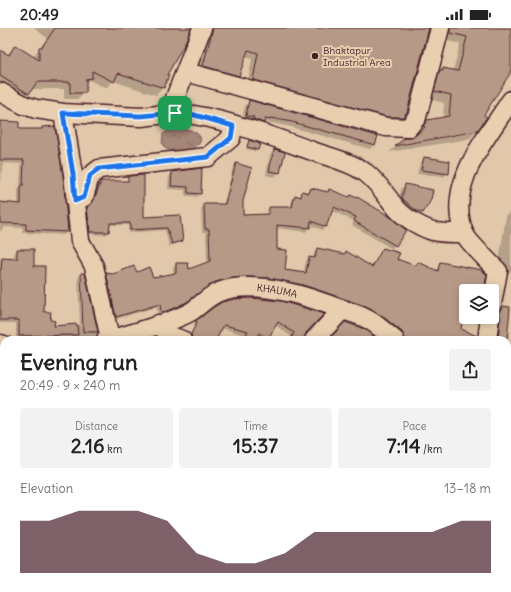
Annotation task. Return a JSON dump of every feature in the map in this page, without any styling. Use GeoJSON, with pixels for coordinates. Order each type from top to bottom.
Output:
{"type":"FeatureCollection","features":[{"type":"Feature","properties":{"kind":"street"},"geometry":{"type":"LineString","coordinates":[[175,113],[175,98],[202,28]]}},
{"type":"Feature","properties":{"kind":"street"},"geometry":{"type":"LineString","coordinates":[[186,72],[386,127],[408,128],[417,116],[440,28]]}},
{"type":"Feature","properties":{"kind":"street"},"geometry":{"type":"LineString","coordinates":[[0,92],[24,105],[36,109],[63,113],[141,116],[175,113],[191,114],[277,138],[343,162],[365,172],[382,188],[398,211],[414,222],[433,231],[464,233]]}},
{"type":"Feature","properties":{"kind":"street"},"geometry":{"type":"LineString","coordinates":[[496,284],[498,272],[464,233],[458,201],[467,170],[511,100]]}},
{"type":"Feature","properties":{"kind":"street"},"geometry":{"type":"LineString","coordinates":[[63,113],[73,174],[80,241],[94,266],[107,336]]}},
{"type":"Feature","properties":{"kind":"street"},"geometry":{"type":"LineString","coordinates":[[75,201],[84,197],[90,176],[99,169],[208,157],[231,138],[233,126]]}},
{"type":"Feature","properties":{"kind":"street","name":"KHAUMA"},"geometry":{"type":"LineString","coordinates":[[120,336],[158,324],[191,311],[208,298],[231,288],[277,290],[300,295],[368,319],[390,336]]}},
{"type":"Feature","properties":{"kind":"street"},"geometry":{"type":"LineString","coordinates":[[318,336],[343,309]]}},
{"type":"Feature","properties":{"kind":"street"},"geometry":{"type":"LineString","coordinates":[[158,324],[171,336]]}},
{"type":"Feature","properties":{"kind":"street"},"geometry":{"type":"LineString","coordinates":[[488,336],[489,324]]}},
{"type":"Feature","properties":{"kind":"water"},"geometry":{"type":"Polygon","coordinates":[[[181,128],[199,135],[201,140],[199,144],[194,148],[186,150],[177,151],[166,149],[162,144],[163,134],[171,129],[181,128]]]}},
{"type":"Feature","properties":{"kind":"building"},"geometry":{"type":"Polygon","coordinates":[[[55,28],[191,28],[185,43],[167,75],[169,75],[164,88],[118,73],[114,82],[92,71],[92,78],[86,79],[86,93],[70,93],[70,82],[37,82],[29,94],[0,76],[0,50],[9,55],[15,45],[39,60],[39,47],[42,47],[55,28]]]}},
{"type":"Feature","properties":{"kind":"building","name":"Bhaktapur Industrial Area"},"geometry":{"type":"Polygon","coordinates":[[[213,28],[429,28],[407,112],[403,117],[388,117],[253,80],[258,53],[248,50],[239,76],[203,66],[213,28]]]}},
{"type":"Feature","properties":{"kind":"building"},"geometry":{"type":"Polygon","coordinates":[[[450,28],[511,28],[511,70],[509,75],[484,115],[487,117],[477,131],[395,146],[405,138],[412,138],[416,135],[425,127],[423,126],[427,120],[449,116],[451,95],[434,91],[440,70],[443,71],[443,68],[458,71],[467,37],[450,33],[450,28]]]}},
{"type":"Feature","properties":{"kind":"building"},"geometry":{"type":"Polygon","coordinates":[[[249,100],[378,136],[375,145],[292,122],[270,118],[270,120],[265,119],[264,123],[253,119],[254,117],[246,116],[249,100]]]}},
{"type":"Feature","properties":{"kind":"building"},"geometry":{"type":"Polygon","coordinates":[[[0,121],[19,122],[19,129],[42,129],[42,127],[55,126],[63,175],[68,232],[26,230],[26,224],[0,223],[0,202],[21,204],[21,186],[23,186],[24,160],[0,160],[0,121]]]}},
{"type":"Feature","properties":{"kind":"building"},"geometry":{"type":"Polygon","coordinates":[[[249,140],[260,144],[258,150],[247,147],[249,140]]]}},
{"type":"Feature","properties":{"kind":"building"},"geometry":{"type":"Polygon","coordinates":[[[274,149],[285,152],[280,173],[269,171],[274,149]]]}},
{"type":"Feature","properties":{"kind":"building"},"geometry":{"type":"Polygon","coordinates":[[[424,157],[450,161],[449,174],[421,170],[424,157]]]}},
{"type":"Feature","properties":{"kind":"building"},"geometry":{"type":"Polygon","coordinates":[[[236,163],[252,168],[243,201],[243,215],[269,214],[269,207],[292,207],[295,195],[301,197],[302,191],[309,193],[311,188],[328,192],[329,189],[349,197],[350,195],[357,197],[389,216],[406,230],[396,246],[354,221],[356,217],[334,207],[326,227],[311,221],[310,228],[277,225],[277,249],[287,250],[285,270],[306,273],[309,257],[315,258],[317,248],[345,254],[346,251],[372,267],[383,248],[400,253],[397,259],[416,266],[418,262],[438,271],[440,262],[482,270],[487,275],[485,284],[459,284],[459,324],[462,324],[461,329],[477,336],[404,336],[402,332],[382,316],[365,306],[303,285],[268,278],[250,277],[233,278],[215,282],[187,302],[167,311],[161,312],[160,304],[116,317],[106,273],[113,274],[134,266],[137,272],[149,267],[153,277],[176,273],[176,263],[188,263],[189,269],[210,261],[209,229],[205,229],[204,204],[225,204],[236,163]]]}},
{"type":"Feature","properties":{"kind":"building"},"geometry":{"type":"Polygon","coordinates":[[[202,168],[201,194],[188,193],[188,187],[171,186],[172,172],[202,168]]]}},
{"type":"Feature","properties":{"kind":"building"},"geometry":{"type":"Polygon","coordinates":[[[144,175],[144,217],[180,215],[183,241],[172,244],[167,228],[130,230],[130,223],[110,223],[109,232],[90,232],[87,207],[94,200],[101,181],[128,181],[128,176],[144,175]]]}},
{"type":"Feature","properties":{"kind":"building"},"geometry":{"type":"Polygon","coordinates":[[[405,184],[433,190],[431,200],[423,213],[415,210],[402,198],[405,184]]]}},
{"type":"Feature","properties":{"kind":"building"},"geometry":{"type":"Polygon","coordinates":[[[17,249],[34,249],[34,266],[45,266],[44,312],[51,312],[50,320],[55,321],[54,326],[77,324],[78,335],[19,336],[19,320],[0,320],[0,270],[2,258],[17,259],[17,249]]]}},
{"type":"Feature","properties":{"kind":"building"},"geometry":{"type":"Polygon","coordinates":[[[81,273],[85,273],[98,332],[83,332],[81,273]]]}},
{"type":"Feature","properties":{"kind":"building"},"geometry":{"type":"Polygon","coordinates":[[[250,298],[281,301],[324,314],[306,333],[305,336],[292,336],[294,333],[278,322],[270,336],[264,336],[259,333],[257,336],[245,336],[248,331],[224,325],[218,336],[191,336],[197,322],[195,321],[222,302],[250,298]]]}},
{"type":"Feature","properties":{"kind":"building"},"geometry":{"type":"Polygon","coordinates":[[[502,306],[510,307],[507,336],[498,336],[499,312],[502,306]]]}},
{"type":"Feature","properties":{"kind":"building"},"geometry":{"type":"Polygon","coordinates":[[[345,322],[364,329],[373,336],[332,336],[345,322]]]}},
{"type":"Feature","properties":{"kind":"place","name":"Bhaktapur Industrial Area"},"geometry":{"type":"Point","coordinates":[315,56]}},
{"type":"Feature","properties":{"kind":"route"},"geometry":{"type":"LineString","coordinates":[[63,113],[141,116],[175,113],[191,114],[233,126],[231,138],[208,157],[99,169],[90,176],[84,197],[75,201],[73,174],[63,113]]}}]}
